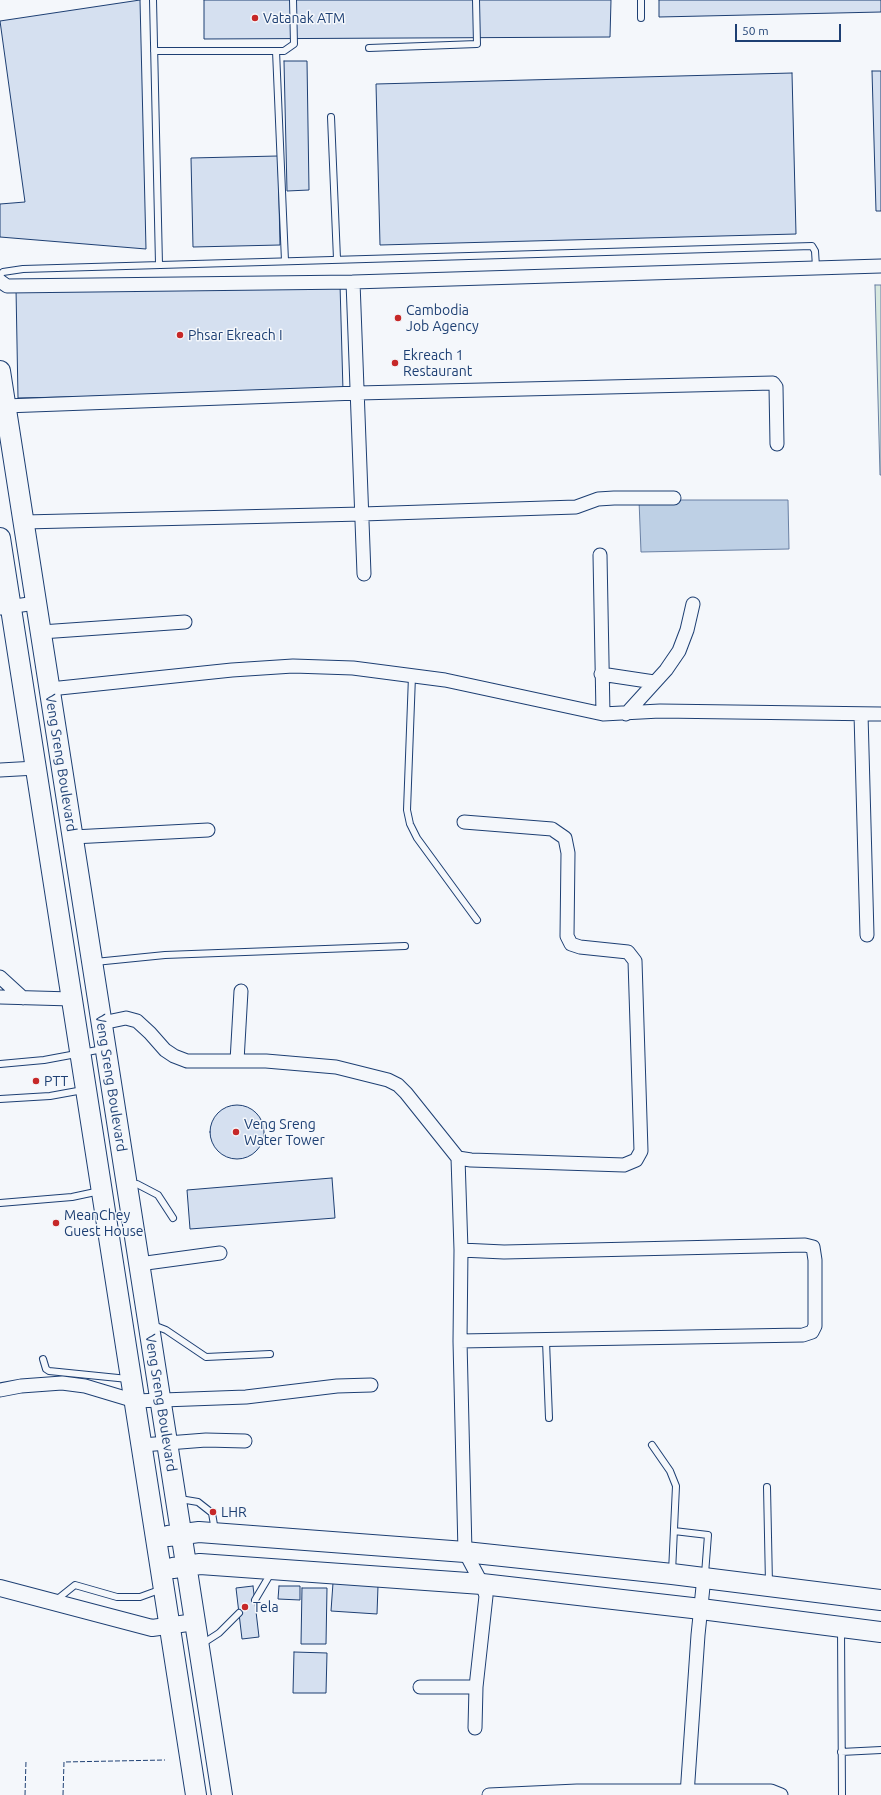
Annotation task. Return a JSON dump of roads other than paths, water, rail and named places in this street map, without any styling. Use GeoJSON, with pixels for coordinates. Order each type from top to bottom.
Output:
{"type":"FeatureCollection","features":[{"type":"Feature","properties":{"kind":"main road","name":"Veng Sreng Boulevard"},"geometry":{"type":"LineString","coordinates":[[0,371],[222,1795]]}},
{"type":"Feature","properties":{"kind":"main road","name":"Veng Sreng Boulevard"},"geometry":{"type":"LineString","coordinates":[[0,538],[5,607],[36,768],[196,1795]]}},
{"type":"Feature","properties":{"kind":"main road"},"geometry":{"type":"LineString","coordinates":[[156,1538],[199,1532],[465,1552],[672,1574],[881,1600]]}},
{"type":"Feature","properties":{"kind":"main road"},"geometry":{"type":"LineString","coordinates":[[162,1579],[186,1566],[200,1564],[482,1584],[701,1608],[841,1628],[881,1632]]}},
{"type":"Feature","properties":{"kind":"street"},"geometry":{"type":"LineString","coordinates":[[0,281],[7,286],[353,282],[881,266]]}},
{"type":"Feature","properties":{"kind":"street"},"geometry":{"type":"LineString","coordinates":[[353,282],[364,574]]}},
{"type":"Feature","properties":{"kind":"street"},"geometry":{"type":"LineString","coordinates":[[5,406],[358,393],[773,383],[776,387],[777,444]]}},
{"type":"Feature","properties":{"kind":"street"},"geometry":{"type":"LineString","coordinates":[[24,522],[576,507],[598,499],[674,498]]}},
{"type":"Feature","properties":{"kind":"street"},"geometry":{"type":"LineString","coordinates":[[600,555],[601,674],[603,714]]}},
{"type":"Feature","properties":{"kind":"street"},"geometry":{"type":"LineString","coordinates":[[5,607],[36,603]]}},
{"type":"Feature","properties":{"kind":"street"},"geometry":{"type":"LineString","coordinates":[[626,714],[666,670],[679,651],[687,630],[693,604]]}},
{"type":"Feature","properties":{"kind":"street"},"geometry":{"type":"LineString","coordinates":[[41,632],[185,622]]}},
{"type":"Feature","properties":{"kind":"street"},"geometry":{"type":"LineString","coordinates":[[50,689],[232,670],[293,666],[353,668],[445,680],[603,714],[626,714],[660,711],[881,714]]}},
{"type":"Feature","properties":{"kind":"street"},"geometry":{"type":"LineString","coordinates":[[601,674],[654,682]]}},
{"type":"Feature","properties":{"kind":"street"},"geometry":{"type":"LineString","coordinates":[[861,714],[867,935]]}},
{"type":"Feature","properties":{"kind":"street"},"geometry":{"type":"LineString","coordinates":[[0,770],[36,768]]}},
{"type":"Feature","properties":{"kind":"street"},"geometry":{"type":"LineString","coordinates":[[458,1158],[471,1160],[624,1165],[636,1160],[641,1151],[635,960],[628,952],[580,947],[571,944],[567,936],[568,853],[565,838],[552,829],[464,822]]}},
{"type":"Feature","properties":{"kind":"street"},"geometry":{"type":"LineString","coordinates":[[73,837],[208,830]]}},
{"type":"Feature","properties":{"kind":"street"},"geometry":{"type":"LineString","coordinates":[[0,977],[23,998]]}},
{"type":"Feature","properties":{"kind":"street"},"geometry":{"type":"LineString","coordinates":[[236,1061],[240,1028],[241,991]]}},
{"type":"Feature","properties":{"kind":"street"},"geometry":{"type":"LineString","coordinates":[[0,997],[72,999]]}},
{"type":"Feature","properties":{"kind":"street"},"geometry":{"type":"LineString","coordinates":[[102,1023],[126,1018],[137,1021],[165,1050],[174,1056],[187,1060],[266,1061],[336,1067],[388,1080],[398,1085],[406,1093],[458,1158],[460,1341],[465,1552],[482,1584],[486,1596],[476,1687],[475,1728]]}},
{"type":"Feature","properties":{"kind":"street"},"geometry":{"type":"LineString","coordinates":[[460,1250],[504,1252],[800,1245],[813,1247],[815,1260],[815,1326],[812,1332],[803,1335],[546,1341],[460,1341]]}},
{"type":"Feature","properties":{"kind":"street"},"geometry":{"type":"LineString","coordinates":[[139,1264],[220,1253]]}},
{"type":"Feature","properties":{"kind":"street"},"geometry":{"type":"LineString","coordinates":[[0,1390],[21,1386],[62,1383],[85,1386],[135,1402],[246,1397],[337,1386],[371,1385]]}},
{"type":"Feature","properties":{"kind":"street"},"geometry":{"type":"LineString","coordinates":[[142,1445],[206,1440],[245,1442]]}},
{"type":"Feature","properties":{"kind":"street"},"geometry":{"type":"LineString","coordinates":[[687,1793],[704,1578]]}},
{"type":"Feature","properties":{"kind":"street"},"geometry":{"type":"LineString","coordinates":[[0,1588],[152,1628],[195,1622]]}},
{"type":"Feature","properties":{"kind":"street"},"geometry":{"type":"LineString","coordinates":[[420,1687],[476,1687]]}},
{"type":"Feature","properties":{"kind":"street"},"geometry":{"type":"LineString","coordinates":[[489,1795],[771,1791],[782,1795]]}},
{"type":"Feature","properties":{"kind":"lane"},"geometry":{"type":"LineString","coordinates":[[153,0],[158,264]]}},
{"type":"Feature","properties":{"kind":"lane"},"geometry":{"type":"LineString","coordinates":[[154,52],[284,51],[294,44],[293,0]]}},
{"type":"Feature","properties":{"kind":"lane"},"geometry":{"type":"LineString","coordinates":[[369,48],[477,44],[476,0]]}},
{"type":"Feature","properties":{"kind":"lane"},"geometry":{"type":"LineString","coordinates":[[641,0],[641,18]]}},
{"type":"Feature","properties":{"kind":"lane"},"geometry":{"type":"LineString","coordinates":[[276,51],[286,261]]}},
{"type":"Feature","properties":{"kind":"lane"},"geometry":{"type":"LineString","coordinates":[[331,117],[337,259]]}},
{"type":"Feature","properties":{"kind":"lane"},"geometry":{"type":"LineString","coordinates":[[0,275],[3,272],[23,269],[158,264],[812,246],[815,251],[816,267]]}},
{"type":"Feature","properties":{"kind":"lane"},"geometry":{"type":"LineString","coordinates":[[412,676],[407,810],[410,824],[417,838],[477,920]]}},
{"type":"Feature","properties":{"kind":"lane"},"geometry":{"type":"LineString","coordinates":[[92,962],[165,955],[405,946]]}},
{"type":"Feature","properties":{"kind":"lane"},"geometry":{"type":"LineString","coordinates":[[0,1064],[44,1060],[106,1049]]}},
{"type":"Feature","properties":{"kind":"lane"},"geometry":{"type":"LineString","coordinates":[[0,1100],[50,1096],[86,1090]]}},
{"type":"Feature","properties":{"kind":"lane"},"geometry":{"type":"LineString","coordinates":[[127,1186],[137,1184],[158,1195],[173,1218]]}},
{"type":"Feature","properties":{"kind":"lane"},"geometry":{"type":"LineString","coordinates":[[0,1203],[72,1197],[102,1191]]}},
{"type":"Feature","properties":{"kind":"lane"},"geometry":{"type":"LineString","coordinates":[[148,1323],[166,1330],[206,1357],[270,1354]]}},
{"type":"Feature","properties":{"kind":"lane"},"geometry":{"type":"LineString","coordinates":[[546,1341],[549,1418]]}},
{"type":"Feature","properties":{"kind":"lane"},"geometry":{"type":"LineString","coordinates":[[43,1359],[46,1369],[49,1371],[132,1379]]}},
{"type":"Feature","properties":{"kind":"lane"},"geometry":{"type":"LineString","coordinates":[[652,1445],[670,1471],[676,1486],[672,1574]]}},
{"type":"Feature","properties":{"kind":"lane"},"geometry":{"type":"LineString","coordinates":[[767,1488],[769,1586]]}},
{"type":"Feature","properties":{"kind":"lane"},"geometry":{"type":"LineString","coordinates":[[176,1498],[198,1502],[212,1513],[215,1533]]}},
{"type":"Feature","properties":{"kind":"lane"},"geometry":{"type":"LineString","coordinates":[[674,1530],[708,1535],[704,1578]]}},
{"type":"Feature","properties":{"kind":"lane"},"geometry":{"type":"LineString","coordinates":[[255,1600],[273,1570]]}},
{"type":"Feature","properties":{"kind":"lane"},"geometry":{"type":"LineString","coordinates":[[53,1602],[76,1585],[117,1597],[140,1597],[162,1579]]}},
{"type":"Feature","properties":{"kind":"lane"},"geometry":{"type":"LineString","coordinates":[[199,1646],[219,1633],[239,1613]]}},
{"type":"Feature","properties":{"kind":"lane"},"geometry":{"type":"LineString","coordinates":[[841,1628],[842,1795]]}},
{"type":"Feature","properties":{"kind":"lane"},"geometry":{"type":"LineString","coordinates":[[841,1752],[878,1750],[881,1745]]}},
{"type":"Feature","properties":{"kind":"water"},"geometry":{"type":"Polygon","coordinates":[[[639,500],[788,500],[789,549],[641,552],[639,500]]]}},
{"type":"Feature","properties":{"kind":"place","name":"Vatanak ATM"},"geometry":{"type":"Point","coordinates":[255,18]}},
{"type":"Feature","properties":{"kind":"place","name":"Cambodia Job Agency"},"geometry":{"type":"Point","coordinates":[398,318]}},
{"type":"Feature","properties":{"kind":"place","name":"Phsar Ekreach I"},"geometry":{"type":"Point","coordinates":[180,335]}},
{"type":"Feature","properties":{"kind":"place","name":"Ekreach 1 Restaurant"},"geometry":{"type":"Point","coordinates":[395,363]}},
{"type":"Feature","properties":{"kind":"place","name":"PTT"},"geometry":{"type":"Point","coordinates":[36,1081]}},
{"type":"Feature","properties":{"kind":"place","name":"Veng Sreng Water Tower"},"geometry":{"type":"Point","coordinates":[236,1132]}},
{"type":"Feature","properties":{"kind":"place","name":"MeanChey Guest House"},"geometry":{"type":"Point","coordinates":[56,1223]}},
{"type":"Feature","properties":{"kind":"place","name":"LHR"},"geometry":{"type":"Point","coordinates":[213,1512]}},
{"type":"Feature","properties":{"kind":"place","name":"Tela"},"geometry":{"type":"Point","coordinates":[245,1607]}}]}
